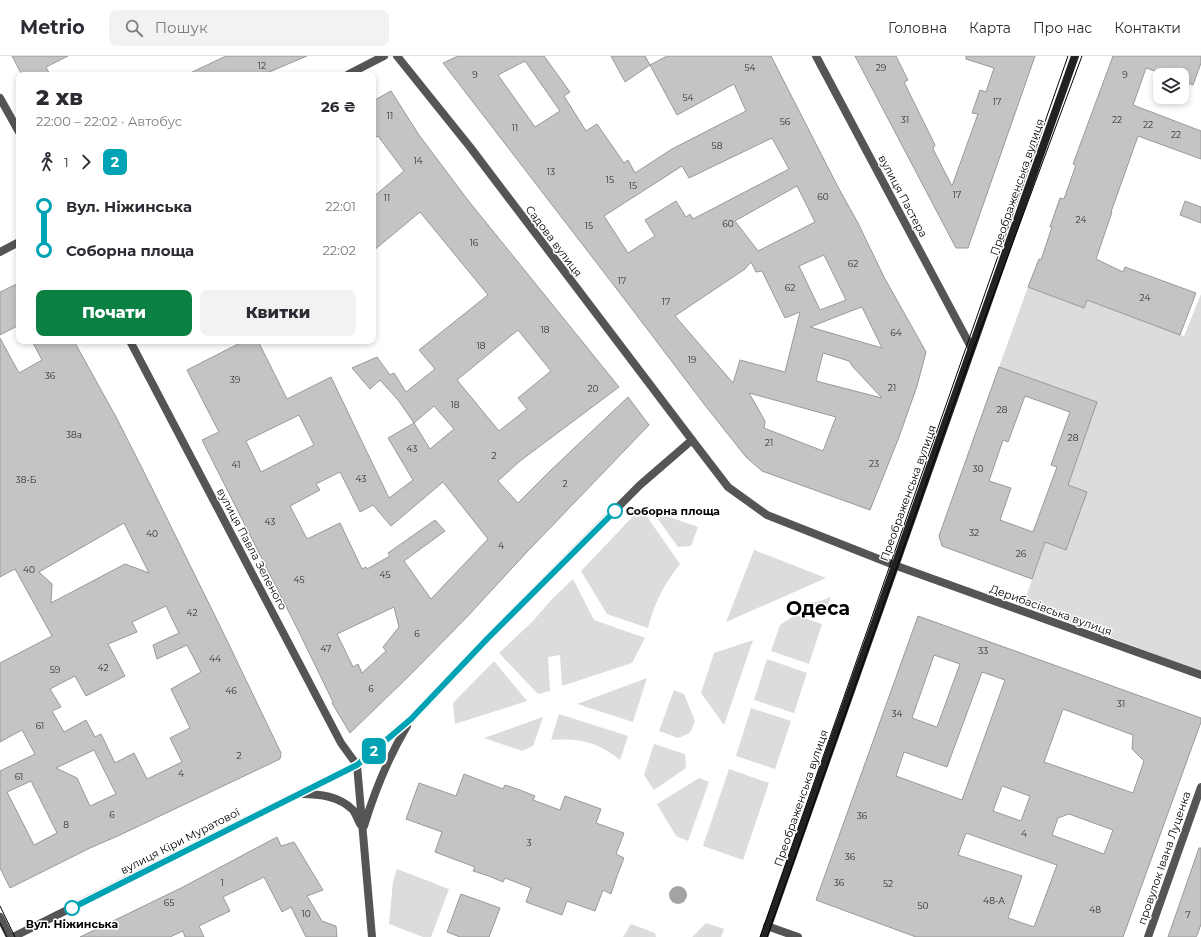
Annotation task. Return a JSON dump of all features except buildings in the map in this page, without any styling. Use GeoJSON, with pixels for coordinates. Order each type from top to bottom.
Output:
{"type":"FeatureCollection","features":[{"type":"Feature","properties":{"kind":"main road","name":"Преображенська вулиця"},"geometry":{"type":"LineString","coordinates":[[764,937],[894,565],[1075,56]]}},
{"type":"Feature","properties":{"kind":"street"},"geometry":{"type":"LineString","coordinates":[[353,72],[384,56]]}},
{"type":"Feature","properties":{"kind":"street","name":"Садова вулиця"},"geometry":{"type":"LineString","coordinates":[[397,56],[479,160],[692,440]]}},
{"type":"Feature","properties":{"kind":"street","name":"вулиця Пастера"},"geometry":{"type":"LineString","coordinates":[[816,56],[971,347]]}},
{"type":"Feature","properties":{"kind":"street"},"geometry":{"type":"LineString","coordinates":[[0,98],[16,127]]}},
{"type":"Feature","properties":{"kind":"street"},"geometry":{"type":"LineString","coordinates":[[0,252],[16,244]]}},
{"type":"Feature","properties":{"kind":"street","name":"вулиця Павла Зеленого"},"geometry":{"type":"LineString","coordinates":[[132,344],[341,743],[357,765]]}},
{"type":"Feature","properties":{"kind":"street"},"geometry":{"type":"LineString","coordinates":[[372,937],[357,765],[411,719],[488,638],[640,485],[692,440],[728,487],[767,515],[894,565]]}},
{"type":"Feature","properties":{"kind":"street","name":"Дерибасівська вулиця"},"geometry":{"type":"LineString","coordinates":[[894,565],[1201,675]]}},
{"type":"Feature","properties":{"kind":"street"},"geometry":{"type":"LineString","coordinates":[[363,830],[379,782],[393,750],[411,719]]}},
{"type":"Feature","properties":{"kind":"street","name":"вулиця Кіри Муратової"},"geometry":{"type":"LineString","coordinates":[[12,937],[357,765]]}},
{"type":"Feature","properties":{"kind":"street","name":"провулок Івана Луценка"},"geometry":{"type":"LineString","coordinates":[[1148,937],[1201,787]]}},
{"type":"Feature","properties":{"kind":"street"},"geometry":{"type":"LineString","coordinates":[[300,794],[321,794],[340,800],[354,811],[363,830]]}},
{"type":"Feature","properties":{"kind":"street"},"geometry":{"type":"LineString","coordinates":[[0,917],[12,937]]}},
{"type":"Feature","properties":{"kind":"street"},"geometry":{"type":"LineString","coordinates":[[768,926],[798,937]]}},
{"type":"Feature","properties":{"kind":"shaded area"},"geometry":{"type":"Polygon","coordinates":[[[1028,287],[1084,308],[1087,300],[1184,336],[1201,294],[1201,671],[1023,605],[1097,402],[999,367],[1028,287]]]}},
{"type":"Feature","properties":{"kind":"shaded area"},"geometry":{"type":"Polygon","coordinates":[[[641,508],[680,564],[660,594],[648,628],[607,614],[581,571],[641,508]]]}},
{"type":"Feature","properties":{"kind":"shaded area"},"geometry":{"type":"Polygon","coordinates":[[[652,511],[698,527],[691,546],[678,547],[652,511]]]}},
{"type":"Feature","properties":{"kind":"shaded area"},"geometry":{"type":"Polygon","coordinates":[[[754,550],[826,578],[726,622],[754,550]]]}},
{"type":"Feature","properties":{"kind":"shaded area"},"geometry":{"type":"Polygon","coordinates":[[[573,579],[594,620],[645,638],[632,663],[562,686],[560,655],[548,657],[550,691],[538,694],[499,653],[533,621],[551,600],[573,579]]]}},
{"type":"Feature","properties":{"kind":"shaded area"},"geometry":{"type":"Polygon","coordinates":[[[831,596],[824,617],[804,610],[807,602],[820,601],[831,596]]]}},
{"type":"Feature","properties":{"kind":"shaded area"},"geometry":{"type":"Polygon","coordinates":[[[795,615],[822,624],[809,664],[771,651],[780,625],[795,615]]]}},
{"type":"Feature","properties":{"kind":"shaded area"},"geometry":{"type":"Polygon","coordinates":[[[753,640],[724,725],[701,693],[714,653],[753,640]]]}},
{"type":"Feature","properties":{"kind":"shaded area"},"geometry":{"type":"Polygon","coordinates":[[[767,659],[807,673],[794,713],[754,700],[767,659]]]}},
{"type":"Feature","properties":{"kind":"shaded area"},"geometry":{"type":"Polygon","coordinates":[[[494,661],[527,701],[455,724],[453,703],[494,661]]]}},
{"type":"Feature","properties":{"kind":"shaded area"},"geometry":{"type":"Polygon","coordinates":[[[647,678],[633,722],[577,704],[647,678]]]}},
{"type":"Feature","properties":{"kind":"shaded area"},"geometry":{"type":"Polygon","coordinates":[[[674,690],[684,694],[695,721],[690,733],[678,738],[659,731],[674,690]]]}},
{"type":"Feature","properties":{"kind":"shaded area"},"geometry":{"type":"Polygon","coordinates":[[[751,708],[791,721],[775,769],[736,756],[751,708]]]}},
{"type":"Feature","properties":{"kind":"shaded area"},"geometry":{"type":"Polygon","coordinates":[[[559,714],[628,736],[620,760],[604,749],[588,742],[551,740],[559,714]]]}},
{"type":"Feature","properties":{"kind":"shaded area"},"geometry":{"type":"Polygon","coordinates":[[[543,717],[533,746],[522,751],[484,738],[543,717]]]}},
{"type":"Feature","properties":{"kind":"shaded area"},"geometry":{"type":"Polygon","coordinates":[[[654,744],[685,754],[686,768],[654,790],[644,775],[654,744]]]}},
{"type":"Feature","properties":{"kind":"shaded area"},"geometry":{"type":"Polygon","coordinates":[[[729,769],[769,783],[743,860],[703,846],[729,769]]]}},
{"type":"Feature","properties":{"kind":"shaded area"},"geometry":{"type":"Polygon","coordinates":[[[699,778],[709,782],[688,841],[676,836],[657,804],[699,778]]]}},
{"type":"Feature","properties":{"kind":"shaded area"},"geometry":{"type":"Polygon","coordinates":[[[397,869],[449,889],[431,937],[423,937],[389,924],[393,881],[397,869]]]}},
{"type":"Feature","properties":{"kind":"shaded area"},"geometry":{"type":"Polygon","coordinates":[[[678,886],[684,889],[687,895],[684,901],[678,904],[672,901],[669,895],[672,889],[678,886]]]}},
{"type":"Feature","properties":{"kind":"shaded area"},"geometry":{"type":"Polygon","coordinates":[[[706,923],[724,929],[721,937],[692,937],[706,923]]]}},
{"type":"Feature","properties":{"kind":"shaded area"},"geometry":{"type":"Polygon","coordinates":[[[631,924],[655,933],[656,937],[623,937],[631,924]]]}},
{"type":"Feature","properties":{"kind":"tram line"},"geometry":{"type":"LineString","coordinates":[[760,937],[1068,56]]}},
{"type":"Feature","properties":{"kind":"tram line"},"geometry":{"type":"LineString","coordinates":[[767,937],[973,350],[1082,56]]}},
{"type":"Feature","properties":{"kind":"tram line"},"geometry":{"type":"LineString","coordinates":[[0,906],[15,937]]}},
{"type":"Feature","properties":{"kind":"tram line"},"geometry":{"type":"LineString","coordinates":[[0,923],[7,937]]}},
{"type":"Feature","properties":{"kind":"bus line","name":"2"},"geometry":{"type":"LineString","coordinates":[[72,908],[357,765],[411,719],[488,638],[615,511]]}},
{"type":"Feature","properties":{"kind":"place","name":"Соборна площа"},"geometry":{"type":"Point","coordinates":[615,511]}},
{"type":"Feature","properties":{"kind":"place","name":"Вул. Ніжинська"},"geometry":{"type":"Point","coordinates":[72,908]}},
{"type":"Feature","properties":{"kind":"district","name":"Одеса"},"geometry":{"type":"Point","coordinates":[818,608]}}]}
